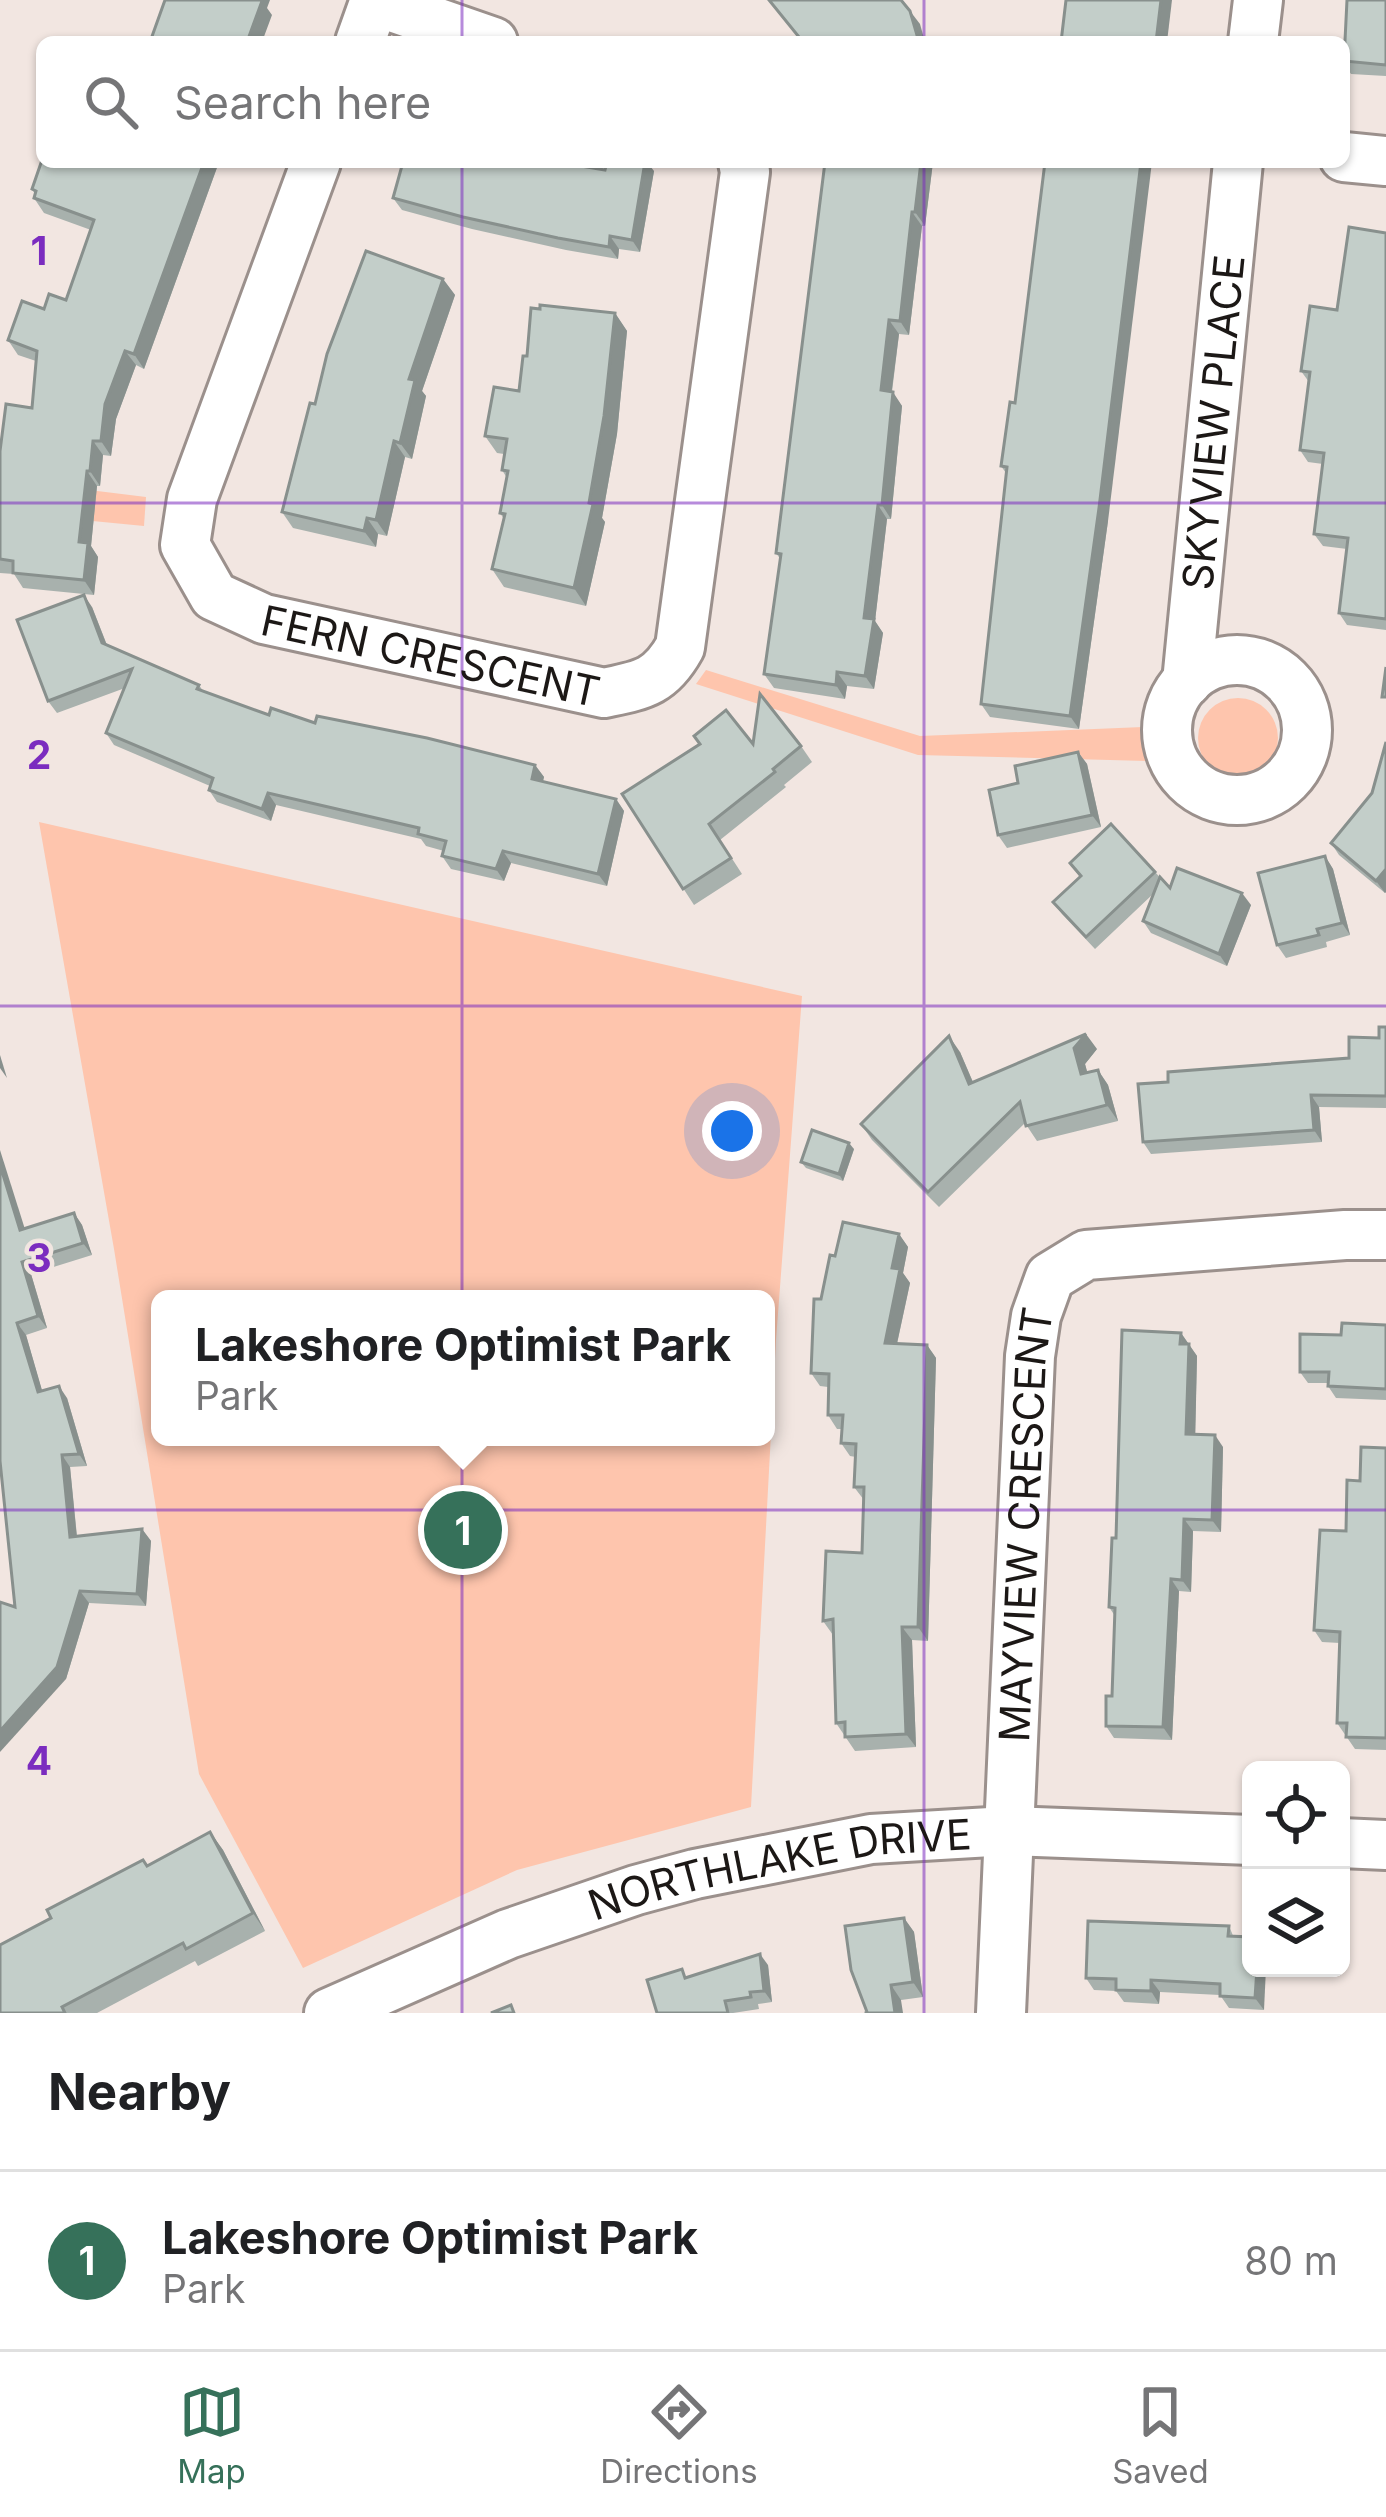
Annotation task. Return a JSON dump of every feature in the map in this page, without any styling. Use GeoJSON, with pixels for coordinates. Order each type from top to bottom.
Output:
{"type":"FeatureCollection","features":[{"type":"Feature","properties":{"kind":"street"},"geometry":{"type":"LineString","coordinates":[[362,36],[375,0],[476,36]]}},
{"type":"Feature","properties":{"kind":"street"},"geometry":{"type":"LineString","coordinates":[[1254,36],[1258,0]]}},
{"type":"Feature","properties":{"kind":"street"},"geometry":{"type":"LineString","coordinates":[[1350,157],[1386,160]]}},
{"type":"Feature","properties":{"kind":"street","name":"FERN CRESCENT"},"geometry":{"type":"LineString","coordinates":[[314,168],[192,499],[185,545],[214,596],[264,619],[604,693],[643,685],[668,669],[680,647],[744,168]]}},
{"type":"Feature","properties":{"kind":"street","name":"SKYVIEW PLACE"},"geometry":{"type":"LineString","coordinates":[[1186,682],[1237,168]]}},
{"type":"Feature","properties":{"kind":"street","name":"MAYVIEW CRESCENT"},"geometry":{"type":"LineString","coordinates":[[1001,2013],[1030,1356],[1036,1316],[1050,1277],[1086,1255],[1386,1234]]}},
{"type":"Feature","properties":{"kind":"street","name":"NORTHLAKE DRIVE"},"geometry":{"type":"LineString","coordinates":[[340,2010],[508,1934],[636,1890],[871,1839],[1008,1831],[1242,1840]]}},
{"type":"Feature","properties":{"kind":"street"},"geometry":{"type":"LineString","coordinates":[[1350,1843],[1386,1845]]}},
{"type":"Feature","properties":{"kind":"shaded area"},"geometry":{"type":"Polygon","coordinates":[[[0,479],[146,497],[144,526],[0,512],[0,479]]]}},
{"type":"Feature","properties":{"kind":"shaded area"},"geometry":{"type":"Polygon","coordinates":[[[706,670],[920,736],[1143,727],[1147,761],[918,755],[696,684],[706,670]]]}},
{"type":"Feature","properties":{"kind":"shaded area"},"geometry":{"type":"Polygon","coordinates":[[[1238,698],[1266,710],[1278,738],[1266,766],[1238,778],[1210,766],[1198,738],[1210,710],[1238,698]]]}},
{"type":"Feature","properties":{"kind":"shaded area"},"geometry":{"type":"Polygon","coordinates":[[[39,822],[802,996],[775,1359],[775,1290],[151,1290],[151,1446],[770,1446],[751,1807],[517,1870],[303,1968],[199,1774],[39,822]]]}},
{"type":"Feature","properties":{"kind":"building"},"geometry":{"type":"Polygon","coordinates":[[[165,0],[262,1],[249,36],[152,36],[165,0]]]}},
{"type":"Feature","properties":{"kind":"building"},"geometry":{"type":"Polygon","coordinates":[[[769,0],[901,0],[910,11],[917,36],[798,36],[769,0]]]}},
{"type":"Feature","properties":{"kind":"building"},"geometry":{"type":"Polygon","coordinates":[[[1066,0],[1161,0],[1157,36],[1062,36],[1066,0]]]}},
{"type":"Feature","properties":{"kind":"building"},"geometry":{"type":"Polygon","coordinates":[[[1347,0],[1386,0],[1386,65],[1350,62],[1350,36],[1345,36],[1347,0]]]}},
{"type":"Feature","properties":{"kind":"building"},"geometry":{"type":"Polygon","coordinates":[[[39,168],[202,168],[134,354],[125,351],[105,404],[101,441],[93,441],[79,542],[88,543],[84,580],[13,573],[13,561],[0,559],[0,451],[6,404],[32,408],[37,351],[8,340],[22,301],[44,309],[49,294],[66,300],[94,220],[34,198],[39,168]]]}},
{"type":"Feature","properties":{"kind":"building"},"geometry":{"type":"Polygon","coordinates":[[[401,168],[644,168],[632,240],[610,236],[609,247],[393,198],[401,168]]]}},
{"type":"Feature","properties":{"kind":"building"},"geometry":{"type":"Polygon","coordinates":[[[824,168],[920,168],[900,321],[889,320],[881,390],[893,392],[864,618],[874,619],[865,676],[837,672],[836,685],[764,674],[781,554],[776,553],[824,168]]]}},
{"type":"Feature","properties":{"kind":"building"},"geometry":{"type":"Polygon","coordinates":[[[1044,168],[1140,168],[1070,716],[981,704],[1007,467],[1001,466],[1010,402],[1015,403],[1044,168]]]}},
{"type":"Feature","properties":{"kind":"building"},"geometry":{"type":"Polygon","coordinates":[[[1349,227],[1386,233],[1386,619],[1339,613],[1348,538],[1314,534],[1324,453],[1300,450],[1310,372],[1301,371],[1310,306],[1337,310],[1349,227]]]}},
{"type":"Feature","properties":{"kind":"building"},"geometry":{"type":"Polygon","coordinates":[[[366,251],[443,279],[409,379],[415,380],[400,443],[394,441],[376,520],[367,518],[364,531],[282,512],[310,403],[315,404],[327,354],[366,251]]]}},
{"type":"Feature","properties":{"kind":"building"},"geometry":{"type":"Polygon","coordinates":[[[540,305],[615,313],[589,503],[593,504],[574,588],[492,569],[505,514],[500,513],[508,471],[502,470],[507,439],[485,436],[494,387],[519,391],[531,308],[540,309],[540,305]]]}},
{"type":"Feature","properties":{"kind":"building"},"geometry":{"type":"Polygon","coordinates":[[[84,595],[102,643],[199,685],[197,689],[269,715],[271,708],[315,723],[317,716],[535,765],[532,779],[616,799],[598,874],[503,851],[496,869],[442,856],[446,841],[418,834],[419,828],[268,793],[262,809],[209,790],[213,778],[106,733],[132,669],[48,701],[17,620],[84,595]]]}},
{"type":"Feature","properties":{"kind":"building"},"geometry":{"type":"Polygon","coordinates":[[[760,694],[801,746],[709,824],[731,858],[683,889],[622,794],[700,744],[694,736],[726,710],[753,744],[760,694]]]}},
{"type":"Feature","properties":{"kind":"building"},"geometry":{"type":"Polygon","coordinates":[[[1386,742],[1386,869],[1376,881],[1331,843],[1372,793],[1386,742]]]}},
{"type":"Feature","properties":{"kind":"building"},"geometry":{"type":"Polygon","coordinates":[[[1078,752],[1092,815],[998,835],[989,790],[1018,783],[1015,766],[1078,752]]]}},
{"type":"Feature","properties":{"kind":"building"},"geometry":{"type":"Polygon","coordinates":[[[1111,824],[1155,872],[1086,937],[1053,902],[1081,876],[1070,863],[1111,824]]]}},
{"type":"Feature","properties":{"kind":"building"},"geometry":{"type":"Polygon","coordinates":[[[1325,856],[1342,923],[1317,929],[1319,935],[1277,945],[1258,873],[1325,856]]]}},
{"type":"Feature","properties":{"kind":"building"},"geometry":{"type":"Polygon","coordinates":[[[1177,868],[1242,893],[1219,954],[1143,921],[1160,877],[1170,888],[1177,868]]]}},
{"type":"Feature","properties":{"kind":"building"},"geometry":{"type":"Polygon","coordinates":[[[1379,1027],[1386,1027],[1386,1096],[1311,1095],[1314,1130],[1143,1142],[1138,1084],[1168,1082],[1168,1072],[1349,1058],[1349,1037],[1379,1038],[1379,1027]]]}},
{"type":"Feature","properties":{"kind":"building"},"geometry":{"type":"Polygon","coordinates":[[[1086,1034],[1074,1048],[1081,1074],[1098,1070],[1107,1105],[1026,1126],[1020,1102],[928,1192],[861,1124],[949,1036],[969,1084],[1086,1034]]]}},
{"type":"Feature","properties":{"kind":"building"},"geometry":{"type":"Polygon","coordinates":[[[812,1130],[849,1143],[839,1174],[801,1162],[812,1130]]]}},
{"type":"Feature","properties":{"kind":"building"},"geometry":{"type":"Polygon","coordinates":[[[0,1165],[20,1230],[74,1213],[83,1243],[22,1262],[38,1316],[17,1323],[38,1392],[59,1386],[79,1454],[62,1455],[70,1537],[142,1529],[137,1594],[80,1591],[57,1667],[0,1731],[0,1602],[15,1607],[0,1461],[0,1165]]]}},
{"type":"Feature","properties":{"kind":"building"},"geometry":{"type":"Polygon","coordinates":[[[843,1222],[899,1234],[892,1268],[900,1269],[885,1343],[927,1345],[918,1627],[902,1627],[906,1734],[845,1737],[845,1722],[836,1723],[833,1619],[823,1621],[826,1551],[862,1553],[864,1487],[854,1487],[856,1444],[841,1443],[843,1415],[828,1415],[829,1374],[811,1373],[814,1299],[821,1299],[843,1222]]]}},
{"type":"Feature","properties":{"kind":"building"},"geometry":{"type":"Polygon","coordinates":[[[1342,1323],[1386,1325],[1386,1389],[1328,1386],[1329,1372],[1300,1372],[1300,1334],[1341,1335],[1342,1323]]]}},
{"type":"Feature","properties":{"kind":"building"},"geometry":{"type":"Polygon","coordinates":[[[1122,1330],[1181,1333],[1180,1344],[1189,1344],[1186,1434],[1215,1435],[1212,1520],[1184,1519],[1182,1580],[1171,1579],[1163,1727],[1106,1726],[1106,1696],[1112,1696],[1115,1608],[1109,1607],[1112,1538],[1116,1538],[1122,1330]]]}},
{"type":"Feature","properties":{"kind":"building"},"geometry":{"type":"Polygon","coordinates":[[[1361,1447],[1386,1448],[1386,1738],[1346,1737],[1347,1723],[1337,1723],[1340,1632],[1314,1630],[1320,1530],[1346,1531],[1347,1480],[1360,1481],[1361,1447]]]}},
{"type":"Feature","properties":{"kind":"building"},"geometry":{"type":"Polygon","coordinates":[[[210,1832],[253,1913],[186,1949],[183,1943],[62,2007],[65,2013],[0,2013],[0,1945],[51,1918],[47,1910],[143,1860],[147,1866],[210,1832]]]}},
{"type":"Feature","properties":{"kind":"building"},"geometry":{"type":"Polygon","coordinates":[[[904,1918],[913,1982],[891,1985],[895,2013],[865,2013],[851,1970],[845,1926],[904,1918]]]}},
{"type":"Feature","properties":{"kind":"building"},"geometry":{"type":"Polygon","coordinates":[[[1088,1921],[1229,1926],[1228,1936],[1242,1937],[1242,1977],[1256,1977],[1255,1998],[1220,1996],[1220,1984],[1151,1980],[1151,1991],[1116,1990],[1116,1979],[1086,1978],[1088,1921]]]}},
{"type":"Feature","properties":{"kind":"building"},"geometry":{"type":"Polygon","coordinates":[[[760,1954],[764,1991],[725,2001],[728,2013],[657,2013],[647,1980],[682,1969],[685,1978],[760,1954]]]}},
{"type":"Feature","properties":{"kind":"building"},"geometry":{"type":"Polygon","coordinates":[[[511,2005],[514,2013],[491,2013],[511,2005]]]}},
{"type":"Feature","properties":{"kind":"place","name":"Lakeshore Optimist Park"},"geometry":{"type":"Point","coordinates":[463,1530]}}]}
